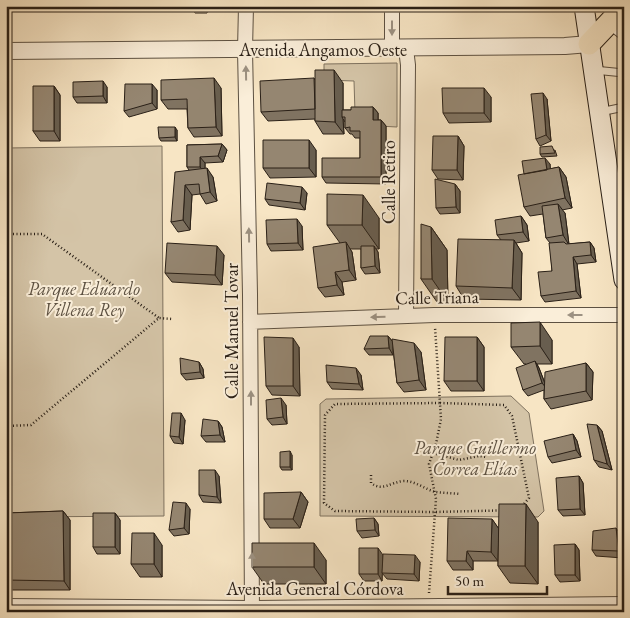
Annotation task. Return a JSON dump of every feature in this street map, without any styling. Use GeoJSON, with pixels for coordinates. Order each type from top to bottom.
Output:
{"type":"FeatureCollection","features":[{"type":"Feature","properties":{"kind":"main road"},"geometry":{"type":"LineString","coordinates":[[584,6],[600,112],[617,195],[624,280]]}},
{"type":"Feature","properties":{"kind":"main road"},"geometry":{"type":"LineString","coordinates":[[589,44],[616,31],[624,6]]}},
{"type":"Feature","properties":{"kind":"street","name":"Calle Manuel Tovar"},"geometry":{"type":"LineString","coordinates":[[246,6],[252,610]]}},
{"type":"Feature","properties":{"kind":"street","name":"Calle Retiro"},"geometry":{"type":"LineString","coordinates":[[392,6],[399,49],[408,65],[406,316]]}},
{"type":"Feature","properties":{"kind":"street","name":"Avenida Angamos Oeste"},"geometry":{"type":"LineString","coordinates":[[6,51],[399,49],[589,44]]}},
{"type":"Feature","properties":{"kind":"street","name":"Calle Triana"},"geometry":{"type":"LineString","coordinates":[[250,322],[434,315],[624,315]]}},
{"type":"Feature","properties":{"kind":"street","name":"Avenida General Córdova"},"geometry":{"type":"LineString","coordinates":[[6,607],[28,610],[252,610],[428,607],[464,609],[624,605]]}},
{"type":"Feature","properties":{"kind":"lane"},"geometry":{"type":"LineString","coordinates":[[593,70],[624,72]]}},
{"type":"Feature","properties":{"kind":"lane"},"geometry":{"type":"LineString","coordinates":[[600,112],[624,107]]}},
{"type":"Feature","properties":{"kind":"path"},"geometry":{"type":"LineString","coordinates":[[6,234],[42,234],[159,318],[172,319]]}},
{"type":"Feature","properties":{"kind":"path"},"geometry":{"type":"LineString","coordinates":[[428,607],[436,499],[429,464],[441,419],[434,315]]}},
{"type":"Feature","properties":{"kind":"path"},"geometry":{"type":"LineString","coordinates":[[6,426],[31,425],[159,318]]}},
{"type":"Feature","properties":{"kind":"path"},"geometry":{"type":"LineString","coordinates":[[440,403],[504,405],[512,416],[529,498],[519,510],[435,512],[335,511],[324,503],[325,414],[335,404],[440,403]]}},
{"type":"Feature","properties":{"kind":"path"},"geometry":{"type":"LineString","coordinates":[[433,453],[459,460],[479,456],[486,457]]}},
{"type":"Feature","properties":{"kind":"path"},"geometry":{"type":"LineString","coordinates":[[371,475],[371,483],[384,488],[404,481],[428,488],[434,492],[460,494]]}},
{"type":"Feature","properties":{"kind":"green space"},"geometry":{"type":"Polygon","coordinates":[[[397,63],[397,127],[378,126],[378,113],[355,113],[354,81],[324,80],[324,64],[397,63]]]}},
{"type":"Feature","properties":{"kind":"green space","name":"Parque Eduardo Villena Rey"},"geometry":{"type":"Polygon","coordinates":[[[162,146],[164,516],[8,517],[6,148],[162,146]]]}},
{"type":"Feature","properties":{"kind":"green space","name":"Parque Guillermo Correa Elías"},"geometry":{"type":"Polygon","coordinates":[[[511,396],[529,413],[544,511],[538,517],[320,516],[320,404],[326,399],[511,396]]]}},
{"type":"Feature","properties":{"kind":"building"},"geometry":{"type":"Polygon","coordinates":[[[315,70],[334,70],[335,122],[315,121],[315,70]]]}},
{"type":"Feature","properties":{"kind":"building"},"geometry":{"type":"Polygon","coordinates":[[[214,78],[216,127],[188,128],[187,99],[161,100],[161,80],[214,78]]]}},
{"type":"Feature","properties":{"kind":"building"},"geometry":{"type":"Polygon","coordinates":[[[314,78],[315,109],[261,112],[260,81],[314,78]]]}},
{"type":"Feature","properties":{"kind":"building"},"geometry":{"type":"Polygon","coordinates":[[[103,81],[103,96],[73,97],[73,82],[103,81]]]}},
{"type":"Feature","properties":{"kind":"building"},"geometry":{"type":"Polygon","coordinates":[[[125,84],[152,84],[152,103],[124,111],[125,84]]]}},
{"type":"Feature","properties":{"kind":"building"},"geometry":{"type":"Polygon","coordinates":[[[33,86],[54,86],[54,131],[33,131],[33,86]]]}},
{"type":"Feature","properties":{"kind":"building"},"geometry":{"type":"Polygon","coordinates":[[[442,88],[484,88],[484,113],[443,113],[442,88]]]}},
{"type":"Feature","properties":{"kind":"building"},"geometry":{"type":"Polygon","coordinates":[[[543,93],[546,135],[536,139],[531,94],[543,93]]]}},
{"type":"Feature","properties":{"kind":"building"},"geometry":{"type":"Polygon","coordinates":[[[351,107],[373,107],[373,120],[381,120],[381,177],[322,177],[322,158],[360,158],[360,131],[350,131],[350,127],[345,128],[345,117],[342,117],[342,110],[351,110],[351,107]]]}},
{"type":"Feature","properties":{"kind":"building"},"geometry":{"type":"Polygon","coordinates":[[[158,127],[175,127],[175,137],[159,138],[158,127]]]}},
{"type":"Feature","properties":{"kind":"building"},"geometry":{"type":"Polygon","coordinates":[[[433,136],[458,136],[457,170],[432,170],[433,136]]]}},
{"type":"Feature","properties":{"kind":"building"},"geometry":{"type":"Polygon","coordinates":[[[263,140],[309,140],[309,168],[263,168],[263,140]]]}},
{"type":"Feature","properties":{"kind":"building"},"geometry":{"type":"Polygon","coordinates":[[[222,144],[218,156],[200,157],[200,167],[187,167],[187,145],[222,144]]]}},
{"type":"Feature","properties":{"kind":"building"},"geometry":{"type":"Polygon","coordinates":[[[552,146],[555,153],[540,154],[540,147],[552,146]]]}},
{"type":"Feature","properties":{"kind":"building"},"geometry":{"type":"Polygon","coordinates":[[[545,158],[547,170],[524,174],[522,161],[545,158]]]}},
{"type":"Feature","properties":{"kind":"building"},"geometry":{"type":"Polygon","coordinates":[[[559,167],[565,198],[524,207],[518,175],[559,167]]]}},
{"type":"Feature","properties":{"kind":"building"},"geometry":{"type":"Polygon","coordinates":[[[207,168],[210,192],[200,194],[199,184],[185,185],[183,220],[171,222],[175,172],[207,168]]]}},
{"type":"Feature","properties":{"kind":"building"},"geometry":{"type":"Polygon","coordinates":[[[435,179],[455,184],[456,207],[436,208],[435,179]]]}},
{"type":"Feature","properties":{"kind":"building"},"geometry":{"type":"Polygon","coordinates":[[[267,183],[302,187],[300,203],[265,199],[267,183]]]}},
{"type":"Feature","properties":{"kind":"building"},"geometry":{"type":"Polygon","coordinates":[[[327,194],[363,195],[362,225],[327,225],[327,194]]]}},
{"type":"Feature","properties":{"kind":"building"},"geometry":{"type":"Polygon","coordinates":[[[558,204],[563,235],[546,238],[542,206],[558,204]]]}},
{"type":"Feature","properties":{"kind":"building"},"geometry":{"type":"Polygon","coordinates":[[[521,216],[523,232],[497,235],[495,220],[521,216]]]}},
{"type":"Feature","properties":{"kind":"building"},"geometry":{"type":"Polygon","coordinates":[[[297,219],[298,243],[267,244],[266,220],[297,219]]]}},
{"type":"Feature","properties":{"kind":"building"},"geometry":{"type":"Polygon","coordinates":[[[421,224],[431,227],[432,279],[421,279],[421,224]]]}},
{"type":"Feature","properties":{"kind":"building"},"geometry":{"type":"Polygon","coordinates":[[[458,239],[514,240],[512,288],[456,286],[458,239]]]}},
{"type":"Feature","properties":{"kind":"building"},"geometry":{"type":"Polygon","coordinates":[[[346,242],[349,270],[335,272],[337,285],[318,288],[313,247],[346,242]]]}},
{"type":"Feature","properties":{"kind":"building"},"geometry":{"type":"Polygon","coordinates":[[[564,242],[566,244],[590,242],[591,255],[573,257],[576,291],[541,296],[538,272],[552,271],[549,243],[564,242]]]}},
{"type":"Feature","properties":{"kind":"building"},"geometry":{"type":"Polygon","coordinates":[[[167,243],[217,246],[215,275],[165,273],[167,243]]]}},
{"type":"Feature","properties":{"kind":"building"},"geometry":{"type":"Polygon","coordinates":[[[361,246],[374,246],[375,266],[361,268],[361,246]]]}},
{"type":"Feature","properties":{"kind":"building"},"geometry":{"type":"Polygon","coordinates":[[[540,322],[540,346],[511,347],[511,323],[540,322]]]}},
{"type":"Feature","properties":{"kind":"building"},"geometry":{"type":"Polygon","coordinates":[[[370,336],[388,336],[389,348],[364,349],[370,336]]]}},
{"type":"Feature","properties":{"kind":"building"},"geometry":{"type":"Polygon","coordinates":[[[264,337],[293,338],[293,386],[266,386],[264,337]]]}},
{"type":"Feature","properties":{"kind":"building"},"geometry":{"type":"Polygon","coordinates":[[[445,337],[477,337],[477,381],[444,381],[445,337]]]}},
{"type":"Feature","properties":{"kind":"building"},"geometry":{"type":"Polygon","coordinates":[[[392,339],[414,343],[419,380],[397,383],[392,339]]]}},
{"type":"Feature","properties":{"kind":"building"},"geometry":{"type":"Polygon","coordinates":[[[180,358],[199,362],[200,372],[181,374],[180,358]]]}},
{"type":"Feature","properties":{"kind":"building"},"geometry":{"type":"Polygon","coordinates":[[[535,361],[542,383],[523,390],[516,368],[535,361]]]}},
{"type":"Feature","properties":{"kind":"building"},"geometry":{"type":"Polygon","coordinates":[[[586,363],[586,391],[544,399],[545,372],[586,363]]]}},
{"type":"Feature","properties":{"kind":"building"},"geometry":{"type":"Polygon","coordinates":[[[326,365],[356,368],[359,384],[327,382],[326,365]]]}},
{"type":"Feature","properties":{"kind":"building"},"geometry":{"type":"Polygon","coordinates":[[[281,398],[283,417],[267,419],[266,400],[281,398]]]}},
{"type":"Feature","properties":{"kind":"building"},"geometry":{"type":"Polygon","coordinates":[[[172,413],[181,413],[179,437],[170,436],[172,413]]]}},
{"type":"Feature","properties":{"kind":"building"},"geometry":{"type":"Polygon","coordinates":[[[203,419],[218,421],[220,435],[201,436],[203,419]]]}},
{"type":"Feature","properties":{"kind":"building"},"geometry":{"type":"Polygon","coordinates":[[[587,424],[597,425],[607,464],[594,460],[587,424]]]}},
{"type":"Feature","properties":{"kind":"building"},"geometry":{"type":"Polygon","coordinates":[[[573,434],[576,450],[548,457],[544,441],[573,434]]]}},
{"type":"Feature","properties":{"kind":"building"},"geometry":{"type":"Polygon","coordinates":[[[290,451],[290,467],[280,467],[280,452],[290,451]]]}},
{"type":"Feature","properties":{"kind":"building"},"geometry":{"type":"Polygon","coordinates":[[[199,470],[215,470],[217,497],[199,495],[199,470]]]}},
{"type":"Feature","properties":{"kind":"building"},"geometry":{"type":"Polygon","coordinates":[[[579,476],[580,509],[558,510],[556,478],[579,476]]]}},
{"type":"Feature","properties":{"kind":"building"},"geometry":{"type":"Polygon","coordinates":[[[301,492],[293,519],[264,519],[264,493],[301,492]]]}},
{"type":"Feature","properties":{"kind":"building"},"geometry":{"type":"Polygon","coordinates":[[[173,502],[186,503],[184,528],[169,530],[173,502]]]}},
{"type":"Feature","properties":{"kind":"building"},"geometry":{"type":"Polygon","coordinates":[[[499,504],[526,504],[525,566],[498,566],[499,504]]]}},
{"type":"Feature","properties":{"kind":"building"},"geometry":{"type":"Polygon","coordinates":[[[63,511],[64,581],[6,580],[6,513],[63,511]]]}},
{"type":"Feature","properties":{"kind":"building"},"geometry":{"type":"Polygon","coordinates":[[[93,513],[115,513],[115,547],[93,547],[93,513]]]}},
{"type":"Feature","properties":{"kind":"building"},"geometry":{"type":"Polygon","coordinates":[[[374,518],[375,530],[357,531],[356,519],[374,518]]]}},
{"type":"Feature","properties":{"kind":"building"},"geometry":{"type":"Polygon","coordinates":[[[448,518],[492,519],[491,552],[467,551],[466,561],[447,561],[448,518]]]}},
{"type":"Feature","properties":{"kind":"building"},"geometry":{"type":"Polygon","coordinates":[[[616,528],[619,551],[592,550],[593,531],[616,528]]]}},
{"type":"Feature","properties":{"kind":"building"},"geometry":{"type":"Polygon","coordinates":[[[132,533],[154,533],[154,564],[131,564],[132,533]]]}},
{"type":"Feature","properties":{"kind":"building"},"geometry":{"type":"Polygon","coordinates":[[[252,543],[314,543],[314,567],[252,567],[252,543]]]}},
{"type":"Feature","properties":{"kind":"building"},"geometry":{"type":"Polygon","coordinates":[[[575,544],[575,575],[555,575],[554,545],[575,544]]]}},
{"type":"Feature","properties":{"kind":"building"},"geometry":{"type":"Polygon","coordinates":[[[359,548],[378,548],[378,574],[359,574],[359,548]]]}},
{"type":"Feature","properties":{"kind":"building"},"geometry":{"type":"Polygon","coordinates":[[[383,554],[415,555],[414,574],[382,573],[383,554]]]}}]}
